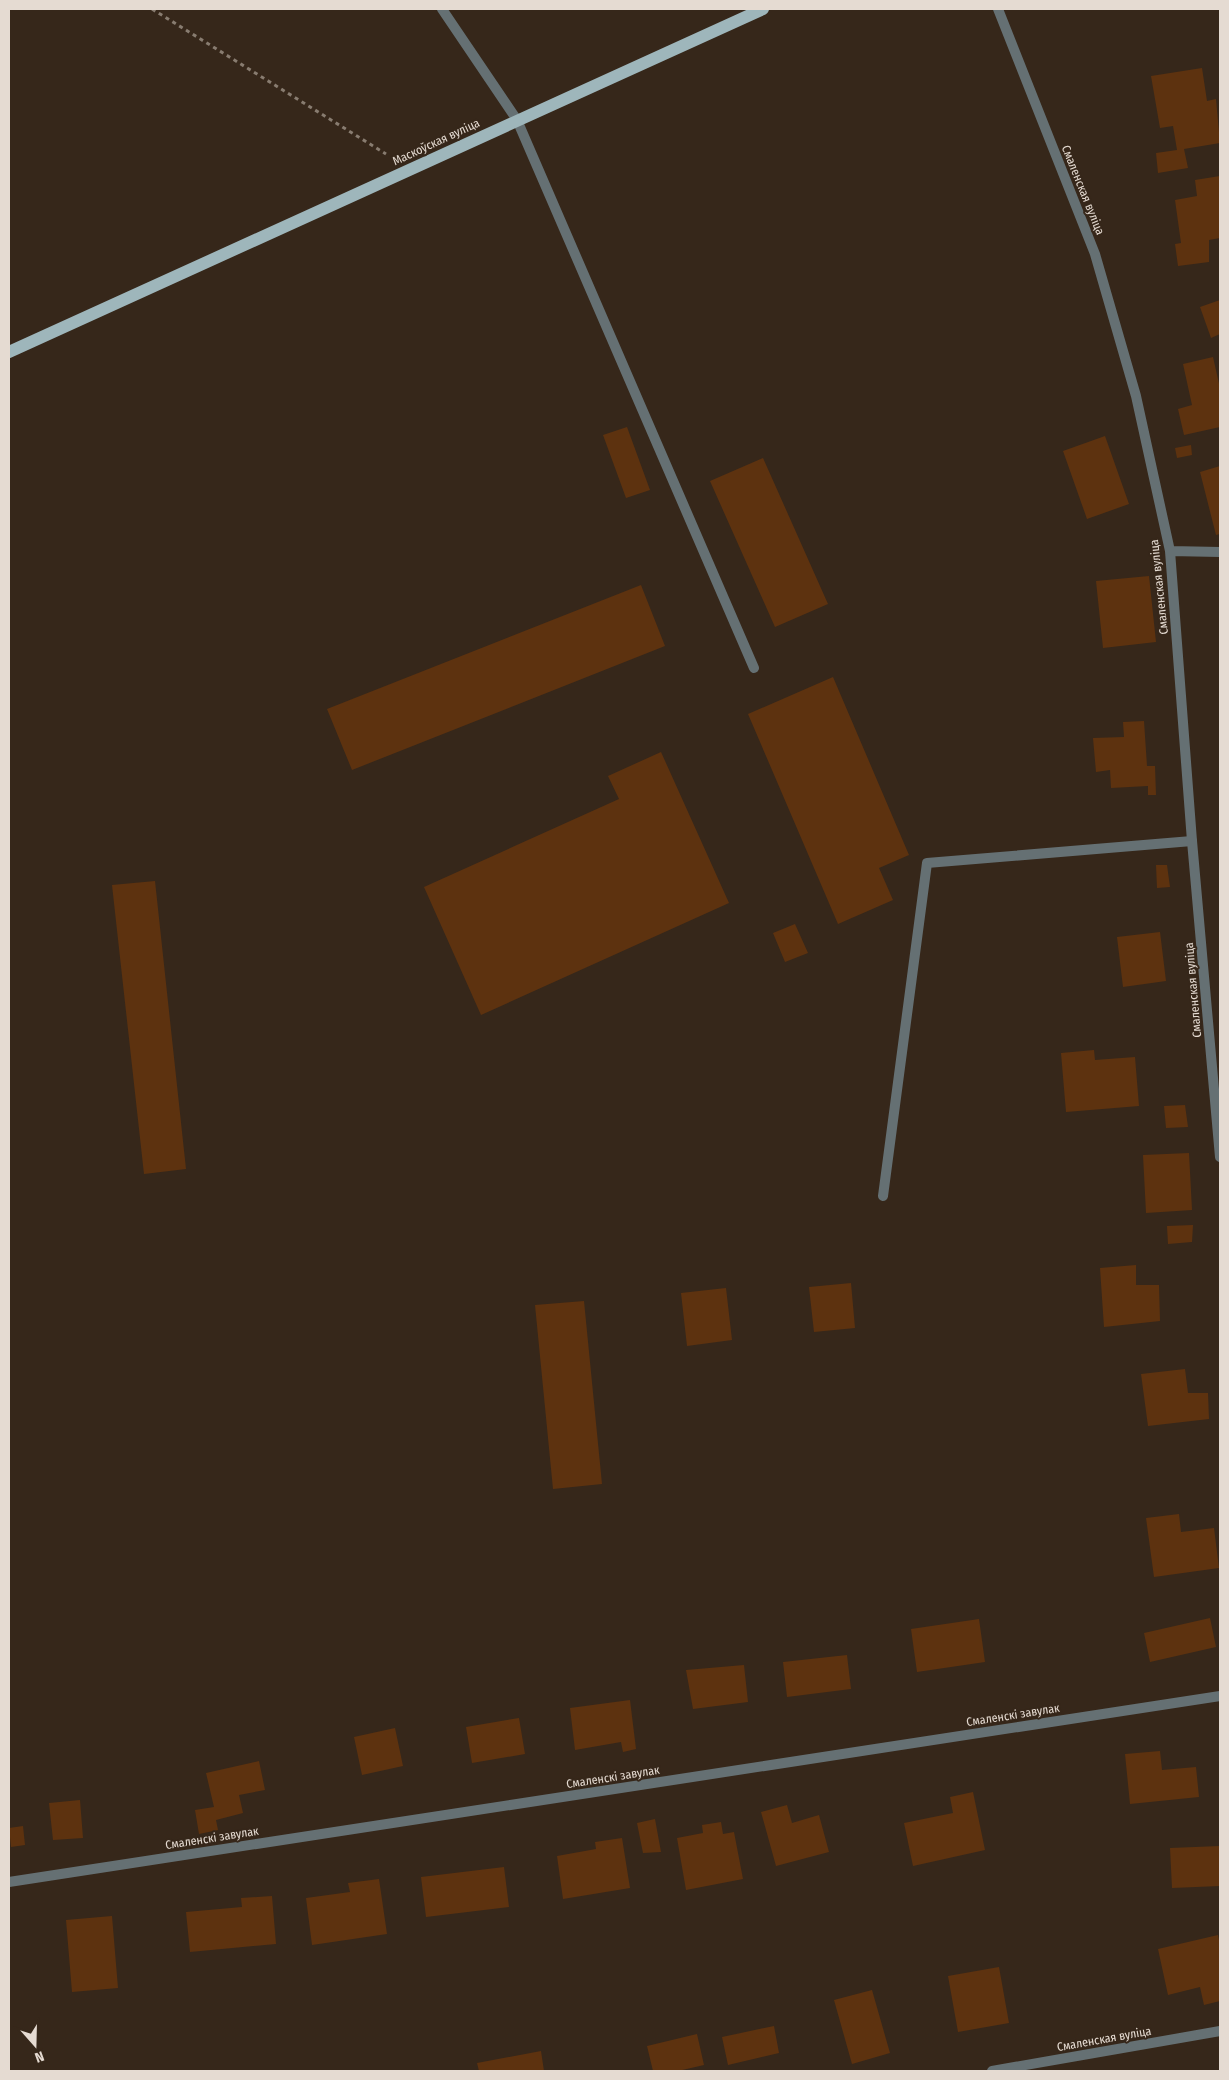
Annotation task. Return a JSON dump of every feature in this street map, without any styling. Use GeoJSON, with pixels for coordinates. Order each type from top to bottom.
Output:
{"type":"FeatureCollection","features":[{"type":"Feature","properties":{"kind":"main road","name":"Маскоўская вуліца"},"geometry":{"type":"LineString","coordinates":[[9,352],[763,9]]}},
{"type":"Feature","properties":{"kind":"street"},"geometry":{"type":"LineString","coordinates":[[442,9],[517,120],[754,668]]}},
{"type":"Feature","properties":{"kind":"street","name":"Смаленская вуліца"},"geometry":{"type":"LineString","coordinates":[[998,9],[1095,254],[1136,396],[1170,551],[1192,841],[1220,1158]]}},
{"type":"Feature","properties":{"kind":"street"},"geometry":{"type":"LineString","coordinates":[[1170,551],[1220,552]]}},
{"type":"Feature","properties":{"kind":"street"},"geometry":{"type":"LineString","coordinates":[[883,1196],[927,863],[1192,841]]}},
{"type":"Feature","properties":{"kind":"street","name":"Смаленскі завулак"},"geometry":{"type":"LineString","coordinates":[[9,1882],[1220,1696]]}},
{"type":"Feature","properties":{"kind":"street","name":"Смаленская вуліца"},"geometry":{"type":"LineString","coordinates":[[992,2071],[1220,2031]]}},
{"type":"Feature","properties":{"kind":"path"},"geometry":{"type":"LineString","coordinates":[[152,9],[410,169]]}},
{"type":"Feature","properties":{"kind":"building"},"geometry":{"type":"Polygon","coordinates":[[[1202,68],[1207,101],[1216,99],[1220,143],[1184,149],[1188,168],[1158,173],[1156,153],[1177,150],[1173,126],[1160,128],[1151,76],[1202,68]]]}},
{"type":"Feature","properties":{"kind":"building"},"geometry":{"type":"Polygon","coordinates":[[[1220,176],[1220,238],[1209,240],[1209,262],[1178,266],[1175,244],[1181,243],[1175,200],[1197,196],[1195,180],[1220,176]]]}},
{"type":"Feature","properties":{"kind":"building"},"geometry":{"type":"Polygon","coordinates":[[[1220,300],[1220,334],[1211,338],[1200,307],[1220,300]]]}},
{"type":"Feature","properties":{"kind":"building"},"geometry":{"type":"Polygon","coordinates":[[[1213,357],[1220,388],[1220,427],[1184,435],[1178,409],[1192,405],[1183,364],[1213,357]]]}},
{"type":"Feature","properties":{"kind":"building"},"geometry":{"type":"Polygon","coordinates":[[[627,427],[650,490],[626,498],[603,435],[627,427]]]}},
{"type":"Feature","properties":{"kind":"building"},"geometry":{"type":"Polygon","coordinates":[[[1105,436],[1129,504],[1087,519],[1063,451],[1105,436]]]}},
{"type":"Feature","properties":{"kind":"building"},"geometry":{"type":"Polygon","coordinates":[[[1191,445],[1192,455],[1177,458],[1175,448],[1191,445]]]}},
{"type":"Feature","properties":{"kind":"building"},"geometry":{"type":"Polygon","coordinates":[[[763,458],[828,604],[775,627],[710,481],[763,458]]]}},
{"type":"Feature","properties":{"kind":"building"},"geometry":{"type":"Polygon","coordinates":[[[1220,466],[1220,534],[1216,535],[1200,472],[1220,466]]]}},
{"type":"Feature","properties":{"kind":"building"},"geometry":{"type":"Polygon","coordinates":[[[1149,576],[1156,642],[1103,648],[1096,581],[1149,576]]]}},
{"type":"Feature","properties":{"kind":"building"},"geometry":{"type":"Polygon","coordinates":[[[641,585],[665,646],[352,770],[327,709],[641,585]]]}},
{"type":"Feature","properties":{"kind":"building"},"geometry":{"type":"Polygon","coordinates":[[[833,677],[909,855],[879,868],[893,900],[838,924],[748,714],[833,677]]]}},
{"type":"Feature","properties":{"kind":"building"},"geometry":{"type":"Polygon","coordinates":[[[1144,721],[1147,766],[1155,766],[1156,795],[1148,795],[1148,786],[1111,788],[1110,770],[1096,772],[1093,738],[1124,737],[1123,722],[1144,721]]]}},
{"type":"Feature","properties":{"kind":"building"},"geometry":{"type":"Polygon","coordinates":[[[661,752],[729,903],[481,1015],[424,887],[619,799],[608,776],[661,752]]]}},
{"type":"Feature","properties":{"kind":"building"},"geometry":{"type":"Polygon","coordinates":[[[1156,865],[1167,865],[1170,887],[1157,888],[1156,865]]]}},
{"type":"Feature","properties":{"kind":"building"},"geometry":{"type":"Polygon","coordinates":[[[155,881],[186,1169],[144,1174],[112,885],[155,881]]]}},
{"type":"Feature","properties":{"kind":"building"},"geometry":{"type":"Polygon","coordinates":[[[795,924],[808,953],[785,962],[773,933],[795,924]]]}},
{"type":"Feature","properties":{"kind":"building"},"geometry":{"type":"Polygon","coordinates":[[[1160,932],[1166,981],[1123,987],[1117,937],[1160,932]]]}},
{"type":"Feature","properties":{"kind":"building"},"geometry":{"type":"Polygon","coordinates":[[[1094,1050],[1095,1060],[1135,1057],[1139,1106],[1066,1112],[1061,1053],[1094,1050]]]}},
{"type":"Feature","properties":{"kind":"building"},"geometry":{"type":"Polygon","coordinates":[[[1185,1105],[1188,1127],[1166,1128],[1164,1106],[1185,1105]]]}},
{"type":"Feature","properties":{"kind":"building"},"geometry":{"type":"Polygon","coordinates":[[[1189,1153],[1192,1210],[1146,1213],[1143,1155],[1189,1153]]]}},
{"type":"Feature","properties":{"kind":"building"},"geometry":{"type":"Polygon","coordinates":[[[1193,1225],[1192,1242],[1168,1244],[1167,1226],[1193,1225]]]}},
{"type":"Feature","properties":{"kind":"building"},"geometry":{"type":"Polygon","coordinates":[[[1136,1265],[1136,1285],[1159,1285],[1160,1321],[1104,1327],[1100,1268],[1136,1265]]]}},
{"type":"Feature","properties":{"kind":"building"},"geometry":{"type":"Polygon","coordinates":[[[851,1283],[855,1328],[814,1332],[809,1287],[851,1283]]]}},
{"type":"Feature","properties":{"kind":"building"},"geometry":{"type":"Polygon","coordinates":[[[726,1288],[732,1340],[687,1346],[681,1293],[726,1288]]]}},
{"type":"Feature","properties":{"kind":"building"},"geometry":{"type":"Polygon","coordinates":[[[584,1301],[602,1484],[553,1489],[535,1305],[584,1301]]]}},
{"type":"Feature","properties":{"kind":"building"},"geometry":{"type":"Polygon","coordinates":[[[1185,1369],[1188,1393],[1208,1393],[1209,1419],[1148,1426],[1141,1374],[1185,1369]]]}},
{"type":"Feature","properties":{"kind":"building"},"geometry":{"type":"Polygon","coordinates":[[[1179,1514],[1181,1532],[1214,1528],[1219,1568],[1154,1577],[1146,1518],[1179,1514]]]}},
{"type":"Feature","properties":{"kind":"building"},"geometry":{"type":"Polygon","coordinates":[[[1210,1618],[1216,1647],[1150,1662],[1144,1633],[1210,1618]]]}},
{"type":"Feature","properties":{"kind":"building"},"geometry":{"type":"Polygon","coordinates":[[[979,1619],[985,1662],[917,1672],[911,1629],[979,1619]]]}},
{"type":"Feature","properties":{"kind":"building"},"geometry":{"type":"Polygon","coordinates":[[[847,1655],[851,1689],[787,1697],[783,1662],[847,1655]]]}},
{"type":"Feature","properties":{"kind":"building"},"geometry":{"type":"Polygon","coordinates":[[[744,1665],[748,1702],[693,1709],[686,1670],[744,1665]]]}},
{"type":"Feature","properties":{"kind":"building"},"geometry":{"type":"Polygon","coordinates":[[[630,1700],[636,1749],[623,1752],[621,1742],[575,1750],[570,1708],[630,1700]]]}},
{"type":"Feature","properties":{"kind":"building"},"geometry":{"type":"Polygon","coordinates":[[[519,1718],[525,1754],[472,1763],[466,1727],[519,1718]]]}},
{"type":"Feature","properties":{"kind":"building"},"geometry":{"type":"Polygon","coordinates":[[[395,1728],[403,1766],[362,1775],[354,1737],[395,1728]]]}},
{"type":"Feature","properties":{"kind":"building"},"geometry":{"type":"Polygon","coordinates":[[[1160,1751],[1162,1770],[1196,1767],[1199,1797],[1130,1804],[1125,1754],[1160,1751]]]}},
{"type":"Feature","properties":{"kind":"building"},"geometry":{"type":"Polygon","coordinates":[[[259,1761],[265,1790],[239,1795],[243,1813],[216,1820],[218,1830],[199,1834],[195,1810],[214,1807],[206,1773],[259,1761]]]}},
{"type":"Feature","properties":{"kind":"building"},"geometry":{"type":"Polygon","coordinates":[[[973,1792],[985,1850],[913,1866],[904,1823],[953,1813],[950,1797],[973,1792]]]}},
{"type":"Feature","properties":{"kind":"building"},"geometry":{"type":"Polygon","coordinates":[[[80,1800],[83,1838],[53,1840],[49,1803],[80,1800]]]}},
{"type":"Feature","properties":{"kind":"building"},"geometry":{"type":"Polygon","coordinates":[[[787,1805],[792,1823],[819,1815],[829,1852],[776,1866],[761,1812],[787,1805]]]}},
{"type":"Feature","properties":{"kind":"building"},"geometry":{"type":"Polygon","coordinates":[[[655,1819],[661,1852],[643,1853],[637,1823],[655,1819]]]}},
{"type":"Feature","properties":{"kind":"building"},"geometry":{"type":"Polygon","coordinates":[[[721,1822],[723,1834],[734,1832],[743,1879],[686,1890],[677,1838],[703,1833],[702,1825],[721,1822]]]}},
{"type":"Feature","properties":{"kind":"building"},"geometry":{"type":"Polygon","coordinates":[[[23,1826],[25,1845],[11,1847],[9,1828],[23,1826]]]}},
{"type":"Feature","properties":{"kind":"building"},"geometry":{"type":"Polygon","coordinates":[[[622,1838],[630,1888],[563,1899],[557,1856],[596,1849],[595,1842],[622,1838]]]}},
{"type":"Feature","properties":{"kind":"building"},"geometry":{"type":"Polygon","coordinates":[[[1220,1846],[1220,1886],[1172,1888],[1170,1848],[1220,1846]]]}},
{"type":"Feature","properties":{"kind":"building"},"geometry":{"type":"Polygon","coordinates":[[[504,1867],[509,1907],[426,1917],[421,1877],[504,1867]]]}},
{"type":"Feature","properties":{"kind":"building"},"geometry":{"type":"Polygon","coordinates":[[[379,1879],[387,1934],[312,1945],[306,1898],[350,1892],[348,1883],[379,1879]]]}},
{"type":"Feature","properties":{"kind":"building"},"geometry":{"type":"Polygon","coordinates":[[[272,1896],[276,1944],[190,1952],[186,1912],[242,1907],[241,1898],[272,1896]]]}},
{"type":"Feature","properties":{"kind":"building"},"geometry":{"type":"Polygon","coordinates":[[[112,1916],[118,1988],[72,1992],[66,1920],[112,1916]]]}},
{"type":"Feature","properties":{"kind":"building"},"geometry":{"type":"Polygon","coordinates":[[[1218,1935],[1220,1945],[1220,2001],[1204,2005],[1200,1987],[1168,1995],[1158,1949],[1218,1935]]]}},
{"type":"Feature","properties":{"kind":"building"},"geometry":{"type":"Polygon","coordinates":[[[999,1967],[1009,2023],[958,2032],[948,1976],[999,1967]]]}},
{"type":"Feature","properties":{"kind":"building"},"geometry":{"type":"Polygon","coordinates":[[[872,1990],[890,2053],[852,2064],[834,2000],[872,1990]]]}},
{"type":"Feature","properties":{"kind":"building"},"geometry":{"type":"Polygon","coordinates":[[[774,2026],[779,2053],[728,2065],[722,2037],[774,2026]]]}},
{"type":"Feature","properties":{"kind":"building"},"geometry":{"type":"Polygon","coordinates":[[[697,2034],[704,2065],[678,2071],[653,2071],[647,2046],[697,2034]]]}},
{"type":"Feature","properties":{"kind":"building"},"geometry":{"type":"Polygon","coordinates":[[[541,2051],[544,2071],[479,2071],[477,2063],[541,2051]]]}}]}
